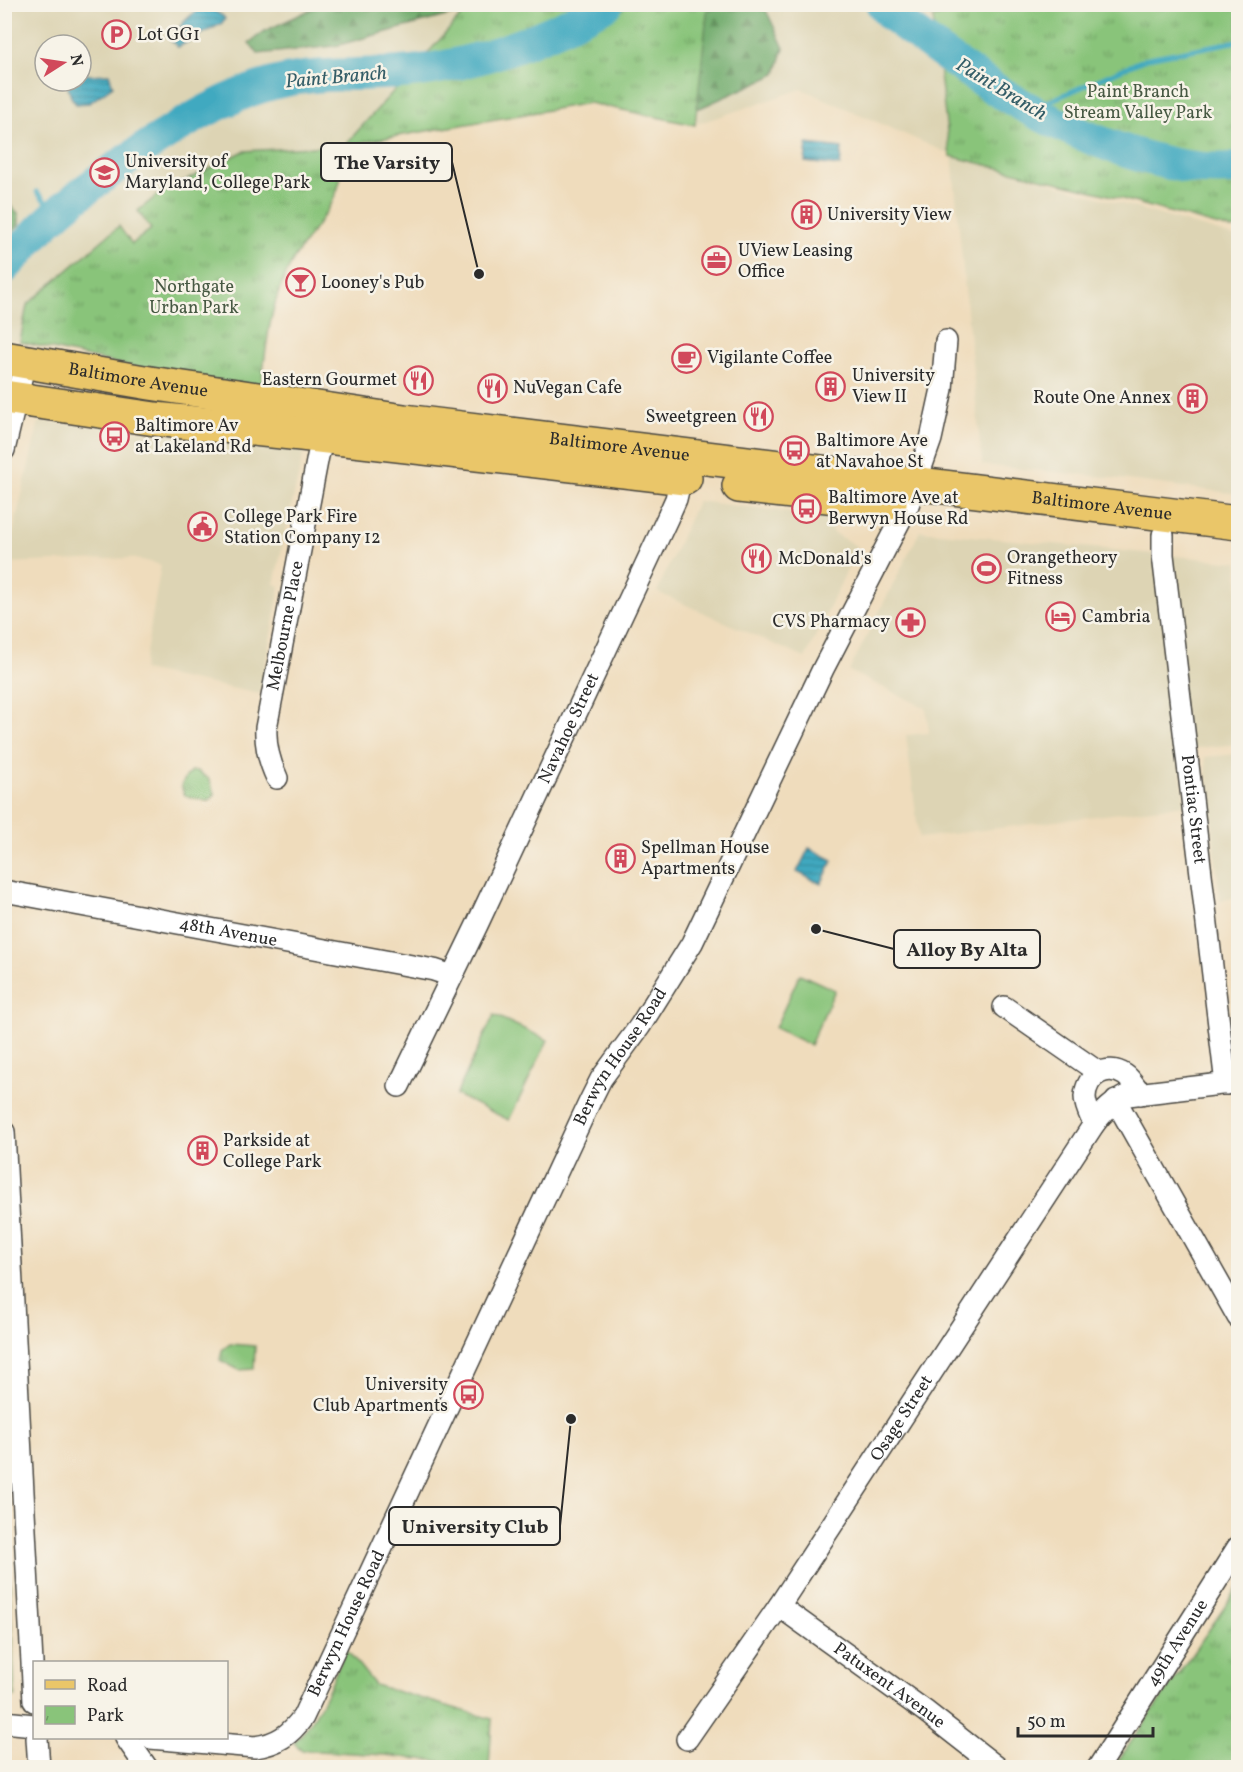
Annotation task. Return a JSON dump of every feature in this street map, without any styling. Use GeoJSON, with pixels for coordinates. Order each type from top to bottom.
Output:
{"type":"FeatureCollection","features":[{"type":"Feature","properties":{"kind":"main road","name":"Baltimore Avenue"},"geometry":{"type":"LineString","coordinates":[[15,360],[404,421],[1239,545]]}},
{"type":"Feature","properties":{"kind":"main road","name":"Baltimore Avenue"},"geometry":{"type":"LineString","coordinates":[[11,398],[155,419],[681,478],[827,497],[912,495],[1239,523]]}},
{"type":"Feature","properties":{"kind":"street","name":"Berwyn House Road"},"geometry":{"type":"LineString","coordinates":[[171,1739],[255,1747],[266,1746],[282,1739],[303,1717],[590,1101],[601,1079],[640,1026],[692,943],[823,669],[912,495],[932,439],[942,389],[946,341]]}},
{"type":"Feature","properties":{"kind":"street"},"geometry":{"type":"LineString","coordinates":[[4,450],[15,360]]}},
{"type":"Feature","properties":{"kind":"street","name":"Melbourne Place"},"geometry":{"type":"LineString","coordinates":[[277,778],[269,760],[265,741],[266,728],[318,456],[324,437]]}},
{"type":"Feature","properties":{"kind":"street","name":"Navahoe Street"},"geometry":{"type":"LineString","coordinates":[[399,1086],[667,519],[676,499],[681,478]]}},
{"type":"Feature","properties":{"kind":"street","name":"Pontiac Street"},"geometry":{"type":"LineString","coordinates":[[1163,535],[1163,555],[1232,1083]]}},
{"type":"Feature","properties":{"kind":"street","name":"48th Avenue"},"geometry":{"type":"LineString","coordinates":[[4,891],[434,970],[452,976]]}},
{"type":"Feature","properties":{"kind":"street"},"geometry":{"type":"LineString","coordinates":[[1004,1006],[1098,1072]]}},
{"type":"Feature","properties":{"kind":"street"},"geometry":{"type":"LineString","coordinates":[[1094,1124],[1085,1098],[1087,1085],[1098,1072],[1112,1069],[1126,1076],[1141,1094]]}},
{"type":"Feature","properties":{"kind":"street"},"geometry":{"type":"LineString","coordinates":[[1232,1083],[1128,1095],[1116,1101],[1239,1317]]}},
{"type":"Feature","properties":{"kind":"street","name":"Osage Street"},"geometry":{"type":"LineString","coordinates":[[687,1739],[779,1606],[1094,1124],[1116,1101]]}},
{"type":"Feature","properties":{"kind":"street"},"geometry":{"type":"LineString","coordinates":[[4,1131],[33,1682]]}},
{"type":"Feature","properties":{"kind":"street","name":"49th Avenue"},"geometry":{"type":"LineString","coordinates":[[1098,1767],[1239,1547]]}},
{"type":"Feature","properties":{"kind":"street","name":"Patuxent Avenue"},"geometry":{"type":"LineString","coordinates":[[779,1606],[925,1711],[998,1767]]}},
{"type":"Feature","properties":{"kind":"street"},"geometry":{"type":"LineString","coordinates":[[4,1722],[33,1725]]}},
{"type":"Feature","properties":{"kind":"street"},"geometry":{"type":"LineString","coordinates":[[37,1739],[39,1767]]}},
{"type":"Feature","properties":{"kind":"street"},"geometry":{"type":"LineString","coordinates":[[127,1739],[147,1767]]}},
{"type":"Feature","properties":{"kind":"shaded area","name":"University of Maryland, College Park"},"geometry":{"type":"Polygon","coordinates":[[[5,5],[473,5],[348,143],[246,151],[162,193],[154,227],[135,243],[121,226],[95,246],[22,341],[5,339],[5,5]]]}},
{"type":"Feature","properties":{"kind":"shaded area"},"geometry":{"type":"Polygon","coordinates":[[[710,5],[980,5],[936,17],[952,155],[802,89],[697,124],[710,5]]]}},
{"type":"Feature","properties":{"kind":"shaded area"},"geometry":{"type":"Polygon","coordinates":[[[952,155],[1233,236],[1238,235],[1238,494],[1105,477],[982,465],[952,155]]]}},
{"type":"Feature","properties":{"kind":"shaded area"},"geometry":{"type":"Polygon","coordinates":[[[39,421],[305,446],[274,584],[280,586],[260,694],[143,670],[161,565],[133,558],[6,563],[39,421]]]}},
{"type":"Feature","properties":{"kind":"shaded area"},"geometry":{"type":"Polygon","coordinates":[[[697,501],[833,518],[832,532],[858,547],[805,658],[657,592],[697,501]]]}},
{"type":"Feature","properties":{"kind":"shaded area"},"geometry":{"type":"Polygon","coordinates":[[[920,531],[1238,562],[1238,744],[1178,750],[1185,805],[919,838],[906,735],[929,733],[926,708],[849,671],[920,531]]]}},
{"type":"Feature","properties":{"kind":"shaded area"},"geometry":{"type":"Polygon","coordinates":[[[1238,754],[1238,898],[1220,900],[1205,757],[1238,754]]]}},
{"type":"Feature","properties":{"kind":"green space"},"geometry":{"type":"Polygon","coordinates":[[[741,4],[766,10],[784,48],[776,74],[700,108],[659,114],[680,14],[741,4]]]}},
{"type":"Feature","properties":{"kind":"green space","name":"Paint Branch Stream Valley Park"},"geometry":{"type":"Polygon","coordinates":[[[981,4],[1238,5],[1238,228],[1230,229],[1101,193],[950,156],[933,18],[981,4]]]}},
{"type":"Feature","properties":{"kind":"green space"},"geometry":{"type":"Polygon","coordinates":[[[320,5],[475,5],[457,13],[335,46],[258,54],[249,43],[265,31],[320,5]]]}},
{"type":"Feature","properties":{"kind":"green space"},"geometry":{"type":"Polygon","coordinates":[[[471,5],[708,5],[695,125],[589,103],[345,145],[471,5]]]}},
{"type":"Feature","properties":{"kind":"green space","name":"Northgate Urban Park"},"geometry":{"type":"Polygon","coordinates":[[[345,145],[337,192],[292,262],[276,300],[269,329],[261,388],[143,369],[20,342],[27,305],[119,226],[132,244],[151,229],[138,211],[159,194],[244,151],[345,145]]]}},
{"type":"Feature","properties":{"kind":"green space"},"geometry":{"type":"Polygon","coordinates":[[[5,204],[10,205],[19,214],[19,225],[5,239],[5,204]]]}},
{"type":"Feature","properties":{"kind":"green space"},"geometry":{"type":"Polygon","coordinates":[[[192,771],[197,771],[209,779],[215,794],[208,801],[185,796],[181,786],[192,771]]]}},
{"type":"Feature","properties":{"kind":"green space"},"geometry":{"type":"Polygon","coordinates":[[[800,974],[835,990],[810,1045],[775,1028],[800,974]]]}},
{"type":"Feature","properties":{"kind":"green space"},"geometry":{"type":"Polygon","coordinates":[[[494,1015],[548,1040],[509,1120],[456,1095],[494,1015]]]}},
{"type":"Feature","properties":{"kind":"green space"},"geometry":{"type":"Polygon","coordinates":[[[230,1344],[255,1346],[254,1369],[239,1370],[220,1360],[222,1350],[230,1344]]]}},
{"type":"Feature","properties":{"kind":"green space"},"geometry":{"type":"Polygon","coordinates":[[[5,1484],[15,1697],[4,1696],[5,1484]]]}},
{"type":"Feature","properties":{"kind":"green space"},"geometry":{"type":"Polygon","coordinates":[[[1238,1588],[1238,1767],[1115,1768],[1115,1765],[1238,1588]]]}},
{"type":"Feature","properties":{"kind":"green space"},"geometry":{"type":"Polygon","coordinates":[[[346,1649],[375,1685],[492,1719],[489,1767],[385,1755],[302,1750],[294,1743],[318,1710],[346,1649]]]}},
{"type":"Feature","properties":{"kind":"water"},"geometry":{"type":"Polygon","coordinates":[[[207,7],[223,16],[225,19],[221,24],[178,47],[170,40],[191,16],[207,7]]]}},
{"type":"Feature","properties":{"kind":"water"},"geometry":{"type":"Polygon","coordinates":[[[109,74],[113,86],[89,103],[76,104],[70,93],[93,93],[93,75],[109,74]]]}},
{"type":"Feature","properties":{"kind":"water"},"geometry":{"type":"Polygon","coordinates":[[[807,144],[842,148],[840,166],[805,162],[807,144]]]}},
{"type":"Feature","properties":{"kind":"water"},"geometry":{"type":"Polygon","coordinates":[[[42,228],[5,291],[5,261],[42,228]]]}},
{"type":"Feature","properties":{"kind":"water"},"geometry":{"type":"Polygon","coordinates":[[[809,848],[833,860],[821,884],[797,872],[809,848]]]}},
{"type":"Feature","properties":{"kind":"waterway","name":"Paint Branch"},"geometry":{"type":"LineString","coordinates":[[4,268],[41,228],[90,187],[174,129],[225,101],[260,87],[295,79],[327,75],[406,72],[459,64],[535,39],[607,4]]}},
{"type":"Feature","properties":{"kind":"waterway","name":"Paint Branch"},"geometry":{"type":"LineString","coordinates":[[882,4],[891,15],[976,77],[1064,127],[1097,141],[1157,161],[1197,168],[1238,168]]}},
{"type":"Feature","properties":{"kind":"waterway"},"geometry":{"type":"LineString","coordinates":[[1029,110],[1148,58],[1238,41]]}},
{"type":"Feature","properties":{"kind":"waterway"},"geometry":{"type":"LineString","coordinates":[[37,192],[57,214]]}},
{"type":"Feature","properties":{"kind":"place","name":"Lot GG1"},"geometry":{"type":"Point","coordinates":[116,35]}},
{"type":"Feature","properties":{"kind":"place","name":"University of Maryland, College Park"},"geometry":{"type":"Point","coordinates":[104,172]}},
{"type":"Feature","properties":{"kind":"place","name":"University View"},"geometry":{"type":"Point","coordinates":[806,215]}},
{"type":"Feature","properties":{"kind":"place","name":"UView Leasing Office"},"geometry":{"type":"Point","coordinates":[717,261]}},
{"type":"Feature","properties":{"kind":"place","name":"The Varsity"},"geometry":{"type":"Point","coordinates":[479,274]}},
{"type":"Feature","properties":{"kind":"place","name":"Looney's Pub"},"geometry":{"type":"Point","coordinates":[300,283]}},
{"type":"Feature","properties":{"kind":"place","name":"Vigilante Coffee"},"geometry":{"type":"Point","coordinates":[686,358]}},
{"type":"Feature","properties":{"kind":"place","name":"Eastern Gourmet"},"geometry":{"type":"Point","coordinates":[418,380]}},
{"type":"Feature","properties":{"kind":"place","name":"University View II"},"geometry":{"type":"Point","coordinates":[831,386]}},
{"type":"Feature","properties":{"kind":"place","name":"NuVegan Cafe"},"geometry":{"type":"Point","coordinates":[492,388]}},
{"type":"Feature","properties":{"kind":"place","name":"Route One Annex"},"geometry":{"type":"Point","coordinates":[1192,398]}},
{"type":"Feature","properties":{"kind":"place","name":"Sweetgreen"},"geometry":{"type":"Point","coordinates":[758,417]}},
{"type":"Feature","properties":{"kind":"place","name":"Baltimore Av at Lakeland Rd"},"geometry":{"type":"Point","coordinates":[114,436]}},
{"type":"Feature","properties":{"kind":"place","name":"Baltimore Ave at Navahoe St"},"geometry":{"type":"Point","coordinates":[795,451]}},
{"type":"Feature","properties":{"kind":"place","name":"Baltimore Ave at Berwyn House Rd"},"geometry":{"type":"Point","coordinates":[807,508]}},
{"type":"Feature","properties":{"kind":"place","name":"College Park Fire Station Company 12"},"geometry":{"type":"Point","coordinates":[203,527]}},
{"type":"Feature","properties":{"kind":"place","name":"McDonald's"},"geometry":{"type":"Point","coordinates":[757,559]}},
{"type":"Feature","properties":{"kind":"place","name":"Orangetheory Fitness"},"geometry":{"type":"Point","coordinates":[986,568]}},
{"type":"Feature","properties":{"kind":"place","name":"Cambria"},"geometry":{"type":"Point","coordinates":[1061,617]}},
{"type":"Feature","properties":{"kind":"place","name":"CVS Pharmacy"},"geometry":{"type":"Point","coordinates":[911,622]}},
{"type":"Feature","properties":{"kind":"place","name":"Spellman House Apartments"},"geometry":{"type":"Point","coordinates":[620,858]}},
{"type":"Feature","properties":{"kind":"place","name":"Alloy By Alta"},"geometry":{"type":"Point","coordinates":[816,929]}},
{"type":"Feature","properties":{"kind":"place","name":"Parkside at College Park"},"geometry":{"type":"Point","coordinates":[202,1151]}},
{"type":"Feature","properties":{"kind":"place","name":"University Club Apartments"},"geometry":{"type":"Point","coordinates":[469,1395]}},
{"type":"Feature","properties":{"kind":"place","name":"University Club"},"geometry":{"type":"Point","coordinates":[571,1419]}}]}
